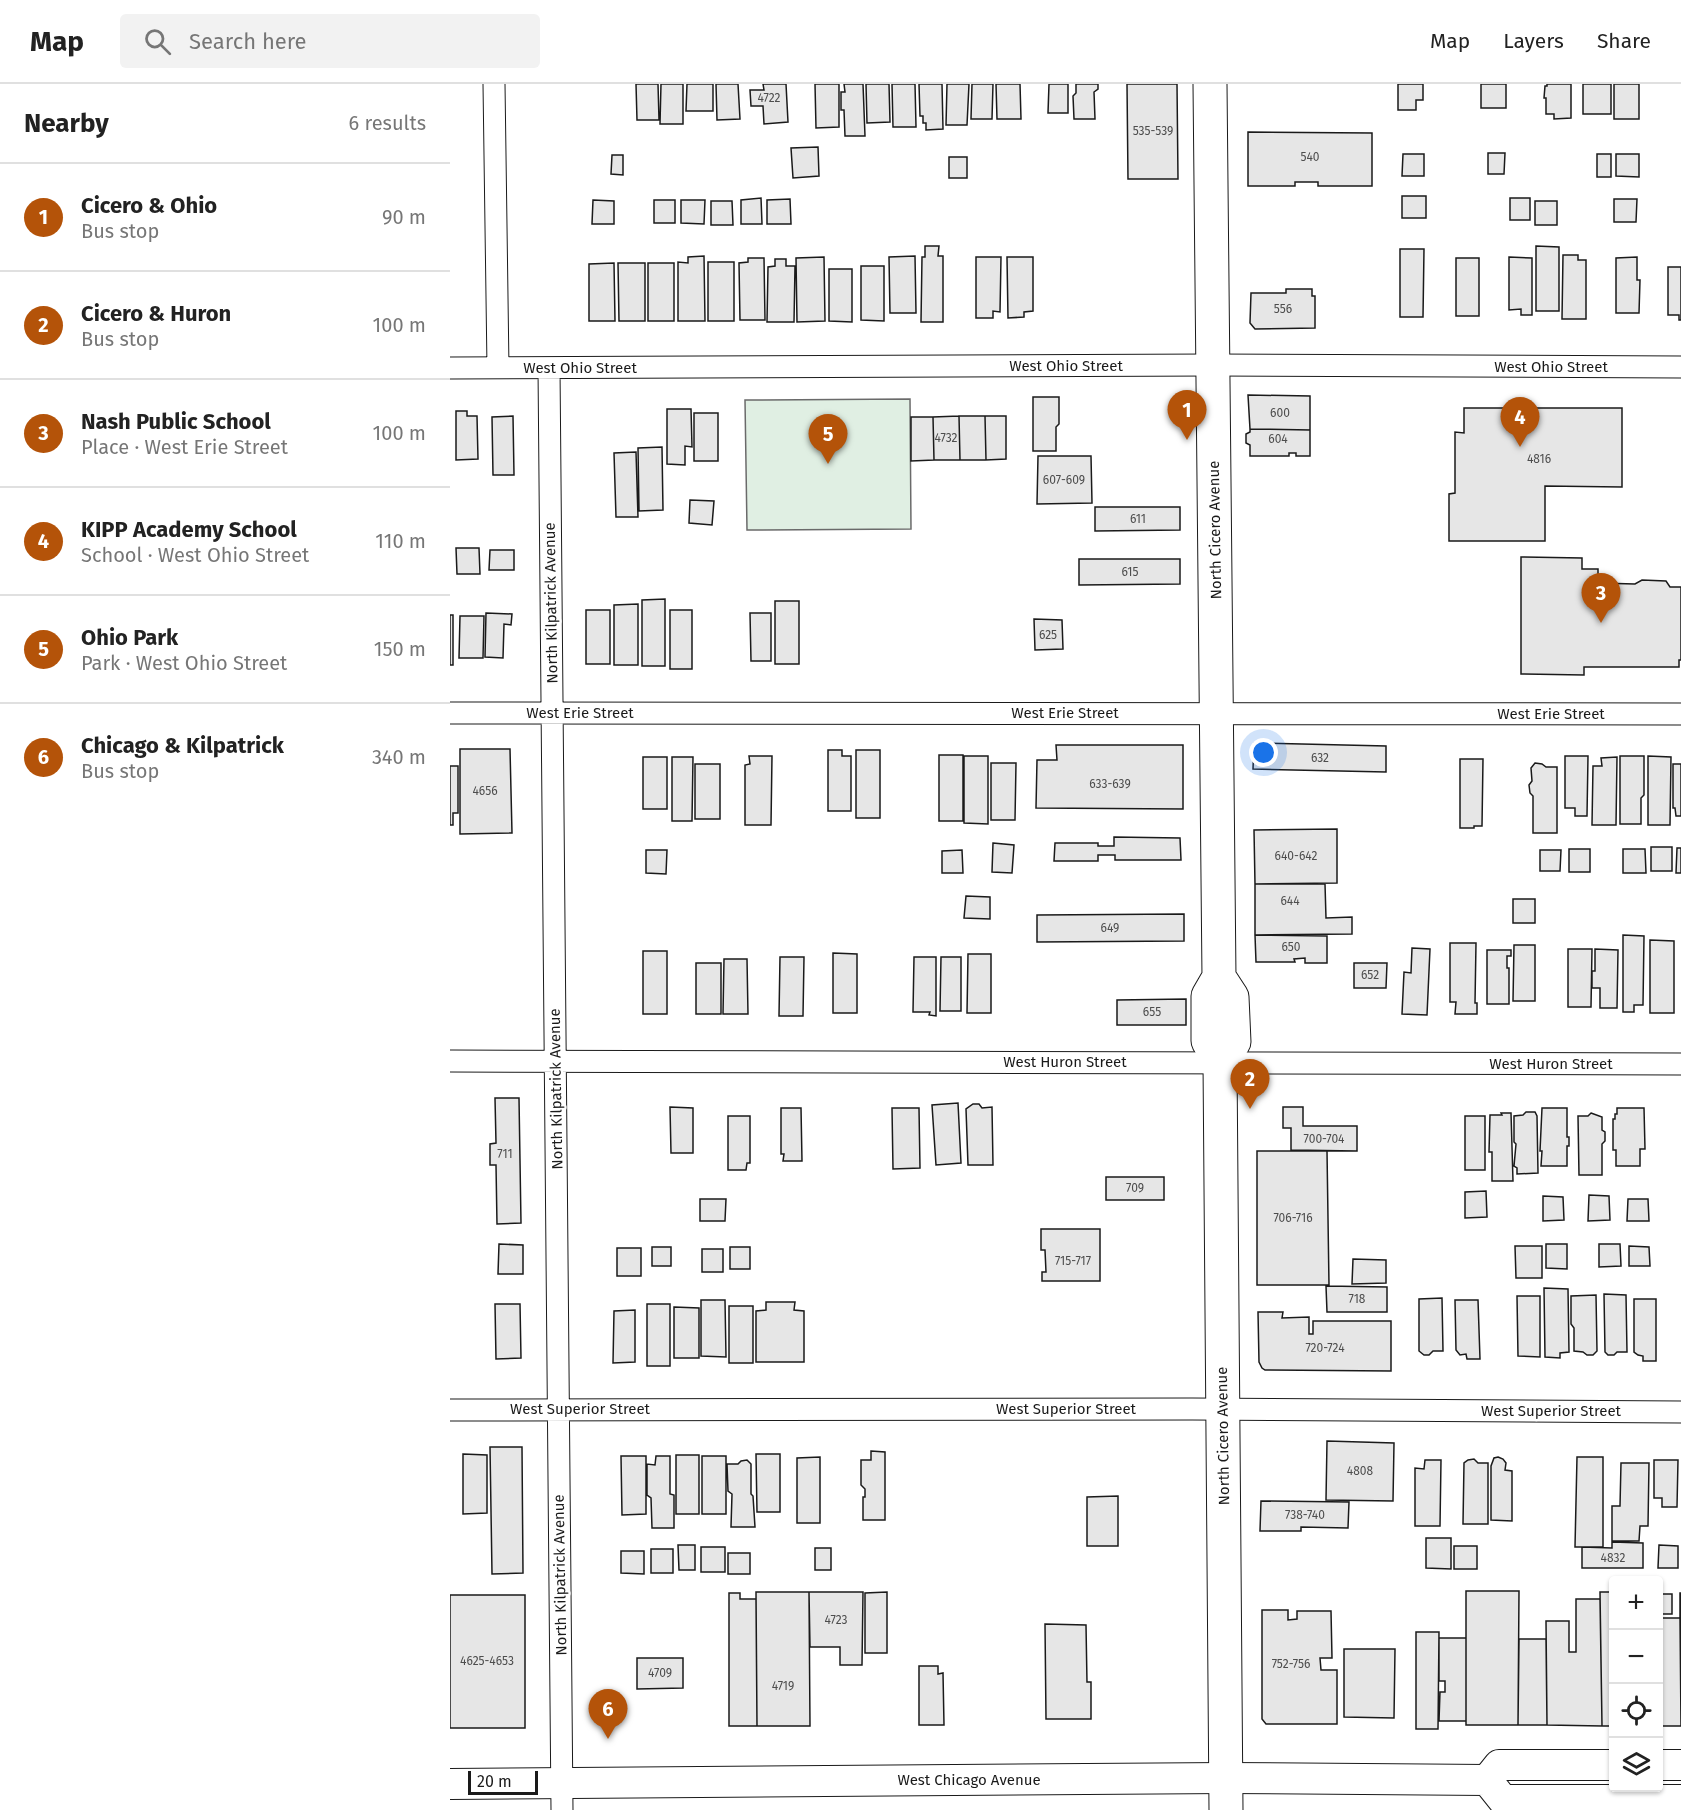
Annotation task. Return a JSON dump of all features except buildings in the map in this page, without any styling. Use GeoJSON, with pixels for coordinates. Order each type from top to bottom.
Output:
{"type":"FeatureCollection","features":[{"type":"Feature","properties":{"kind":"main road","name":"North Cicero Avenue"},"geometry":{"type":"LineString","coordinates":[[1210,84],[1219,977],[1208,996],[1208,1041],[1220,1062],[1226,1794]]}},
{"type":"Feature","properties":{"kind":"main road"},"geometry":{"type":"LineString","coordinates":[[1609,1765],[1499,1765],[1487,1780],[1503,1800],[1681,1800]]}},
{"type":"Feature","properties":{"kind":"main road"},"geometry":{"type":"LineString","coordinates":[[1663,1765],[1681,1765]]}},
{"type":"Feature","properties":{"kind":"main road","name":"West Chicago Avenue"},"geometry":{"type":"LineString","coordinates":[[450,1784],[562,1796],[1226,1794],[1487,1780]]}},
{"type":"Feature","properties":{"kind":"street"},"geometry":{"type":"LineString","coordinates":[[494,84],[498,368]]}},
{"type":"Feature","properties":{"kind":"street","name":"West Ohio Street"},"geometry":{"type":"LineString","coordinates":[[450,368],[1213,365],[1681,367]]}},
{"type":"Feature","properties":{"kind":"street","name":"North Kilpatrick Avenue"},"geometry":{"type":"LineString","coordinates":[[549,368],[562,1796]]}},
{"type":"Feature","properties":{"kind":"street","name":"West Erie Street"},"geometry":{"type":"LineString","coordinates":[[450,713],[1681,714]]}},
{"type":"Feature","properties":{"kind":"street","name":"West Huron Street"},"geometry":{"type":"LineString","coordinates":[[450,1061],[1681,1064]]}},
{"type":"Feature","properties":{"kind":"street","name":"West Superior Street"},"geometry":{"type":"LineString","coordinates":[[450,1410],[1223,1409],[1681,1412]]}},
{"type":"Feature","properties":{"kind":"green space"},"geometry":{"type":"Polygon","coordinates":[[[910,399],[911,529],[747,530],[745,400],[910,399]]]}},
{"type":"Feature","properties":{"kind":"place","name":"Cicero & Ohio"},"geometry":{"type":"Point","coordinates":[1187,440]}},
{"type":"Feature","properties":{"kind":"place","name":"KIPP Academy School"},"geometry":{"type":"Point","coordinates":[1520,447]}},
{"type":"Feature","properties":{"kind":"place","name":"Ohio Park"},"geometry":{"type":"Point","coordinates":[828,464]}},
{"type":"Feature","properties":{"kind":"place","name":"Nash Public School"},"geometry":{"type":"Point","coordinates":[1601,623]}},
{"type":"Feature","properties":{"kind":"place","name":"Cicero & Huron"},"geometry":{"type":"Point","coordinates":[1250,1109]}},
{"type":"Feature","properties":{"kind":"place","name":"Chicago & Kilpatrick"},"geometry":{"type":"Point","coordinates":[608,1739]}}]}
